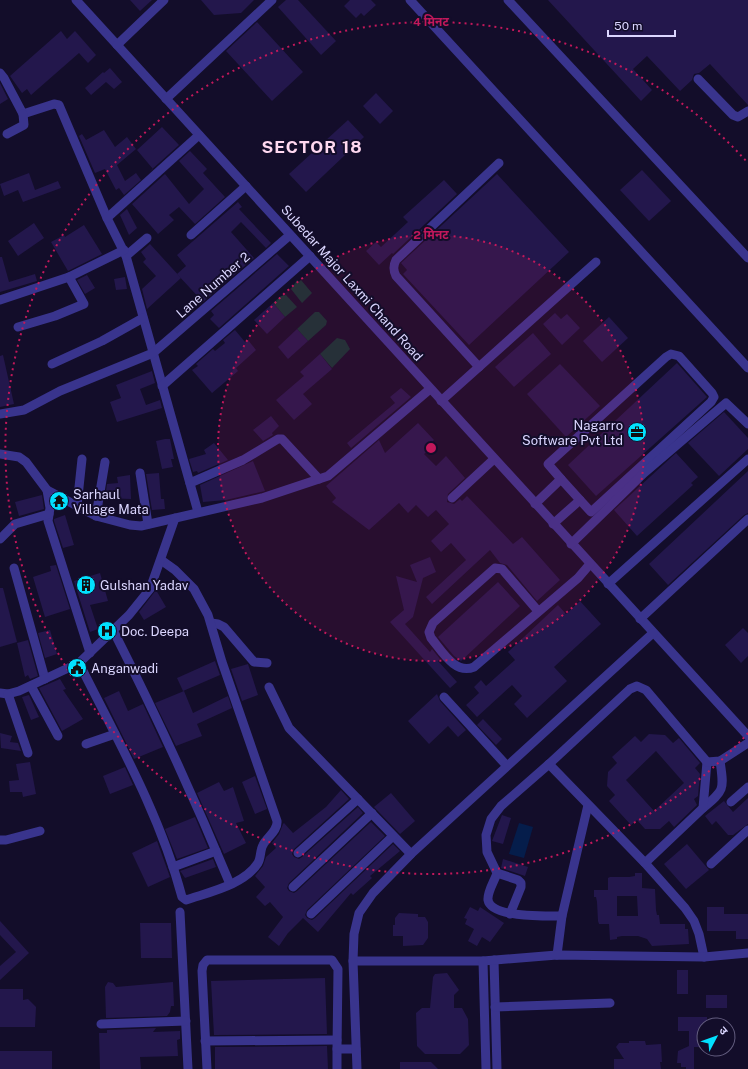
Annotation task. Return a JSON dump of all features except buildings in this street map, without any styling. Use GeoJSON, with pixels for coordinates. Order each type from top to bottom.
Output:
{"type":"FeatureCollection","features":[{"type":"Feature","properties":{"kind":"street","name":"Subedar Major Laxmi Chand Road"},"geometry":{"type":"LineString","coordinates":[[76,0],[748,736]]}},
{"type":"Feature","properties":{"kind":"street"},"geometry":{"type":"LineString","coordinates":[[117,45],[164,0]]}},
{"type":"Feature","properties":{"kind":"street"},"geometry":{"type":"LineString","coordinates":[[166,98],[272,0]]}},
{"type":"Feature","properties":{"kind":"street"},"geometry":{"type":"LineString","coordinates":[[410,0],[748,368]]}},
{"type":"Feature","properties":{"kind":"street"},"geometry":{"type":"LineString","coordinates":[[510,1],[748,258]]}},
{"type":"Feature","properties":{"kind":"street"},"geometry":{"type":"LineString","coordinates":[[0,73],[22,114],[24,125],[7,134]]}},
{"type":"Feature","properties":{"kind":"street"},"geometry":{"type":"LineString","coordinates":[[698,79],[733,115],[738,117],[748,111]]}},
{"type":"Feature","properties":{"kind":"street"},"geometry":{"type":"LineString","coordinates":[[22,114],[54,104],[59,105],[107,218],[125,253],[198,512]]}},
{"type":"Feature","properties":{"kind":"street"},"geometry":{"type":"LineString","coordinates":[[107,218],[199,135]]}},
{"type":"Feature","properties":{"kind":"street"},"geometry":{"type":"LineString","coordinates":[[479,367],[396,276],[393,270],[396,260],[499,163]]}},
{"type":"Feature","properties":{"kind":"street"},"geometry":{"type":"LineString","coordinates":[[191,235],[246,186]]}},
{"type":"Feature","properties":{"kind":"street","name":"Lane Number 2"},"geometry":{"type":"LineString","coordinates":[[0,414],[24,410],[60,391],[153,353],[290,235]]}},
{"type":"Feature","properties":{"kind":"street"},"geometry":{"type":"LineString","coordinates":[[0,300],[69,277],[125,253],[147,238]]}},
{"type":"Feature","properties":{"kind":"street"},"geometry":{"type":"LineString","coordinates":[[162,386],[310,256]]}},
{"type":"Feature","properties":{"kind":"street"},"geometry":{"type":"LineString","coordinates":[[441,401],[596,262]]}},
{"type":"Feature","properties":{"kind":"street"},"geometry":{"type":"LineString","coordinates":[[18,327],[55,316],[84,304],[69,277]]}},
{"type":"Feature","properties":{"kind":"street"},"geometry":{"type":"LineString","coordinates":[[52,364],[102,341],[143,318]]}},
{"type":"Feature","properties":{"kind":"street"},"geometry":{"type":"LineString","coordinates":[[672,354],[680,356],[712,393],[714,397],[711,402],[591,512],[561,479],[548,464],[666,357],[672,354]]}},
{"type":"Feature","properties":{"kind":"street"},"geometry":{"type":"LineString","coordinates":[[0,454],[19,457],[26,462],[47,490],[96,516],[130,525],[148,524],[262,498],[328,476],[430,389]]}},
{"type":"Feature","properties":{"kind":"street"},"geometry":{"type":"LineString","coordinates":[[572,544],[644,473],[726,403],[748,424]]}},
{"type":"Feature","properties":{"kind":"street"},"geometry":{"type":"LineString","coordinates":[[190,483],[243,460],[278,439],[282,439],[319,479]]}},
{"type":"Feature","properties":{"kind":"street"},"geometry":{"type":"LineString","coordinates":[[77,506],[82,458]]}},
{"type":"Feature","properties":{"kind":"street"},"geometry":{"type":"LineString","coordinates":[[452,498],[494,459]]}},
{"type":"Feature","properties":{"kind":"street"},"geometry":{"type":"LineString","coordinates":[[608,584],[748,459]]}},
{"type":"Feature","properties":{"kind":"street"},"geometry":{"type":"LineString","coordinates":[[96,516],[105,462]]}},
{"type":"Feature","properties":{"kind":"street"},"geometry":{"type":"LineString","coordinates":[[140,473],[148,524]]}},
{"type":"Feature","properties":{"kind":"street"},"geometry":{"type":"LineString","coordinates":[[535,504],[561,479]]}},
{"type":"Feature","properties":{"kind":"street"},"geometry":{"type":"LineString","coordinates":[[47,490],[50,508],[48,521],[51,534],[90,653]]}},
{"type":"Feature","properties":{"kind":"street"},"geometry":{"type":"LineString","coordinates":[[553,524],[580,500]]}},
{"type":"Feature","properties":{"kind":"street"},"geometry":{"type":"LineString","coordinates":[[0,539],[15,524],[49,514]]}},
{"type":"Feature","properties":{"kind":"street"},"geometry":{"type":"LineString","coordinates":[[28,753],[3,695],[31,686],[79,663],[129,615],[150,589],[175,518]]}},
{"type":"Feature","properties":{"kind":"street"},"geometry":{"type":"LineString","coordinates":[[640,619],[748,519]]}},
{"type":"Feature","properties":{"kind":"street"},"geometry":{"type":"LineString","coordinates":[[79,663],[154,814],[182,897],[186,900],[230,884],[242,877],[258,862],[263,845],[277,824],[222,662],[211,623],[201,600],[194,590],[175,570],[161,560]]}},
{"type":"Feature","properties":{"kind":"street"},"geometry":{"type":"LineString","coordinates":[[538,611],[502,569],[495,568],[433,623],[428,632],[431,638],[457,668],[468,670],[474,667],[578,578],[590,564]]}},
{"type":"Feature","properties":{"kind":"street"},"geometry":{"type":"LineString","coordinates":[[14,568],[45,679]]}},
{"type":"Feature","properties":{"kind":"street"},"geometry":{"type":"LineString","coordinates":[[211,623],[224,627],[254,662],[267,663]]}},
{"type":"Feature","properties":{"kind":"street"},"geometry":{"type":"LineString","coordinates":[[113,630],[156,714],[230,884]]}},
{"type":"Feature","properties":{"kind":"street"},"geometry":{"type":"LineString","coordinates":[[357,1069],[352,961],[354,934],[359,913],[373,893],[410,854],[653,633]]}},
{"type":"Feature","properties":{"kind":"street"},"geometry":{"type":"LineString","coordinates":[[31,686],[58,736]]}},
{"type":"Feature","properties":{"kind":"street"},"geometry":{"type":"LineString","coordinates":[[269,686],[289,728],[410,854]]}},
{"type":"Feature","properties":{"kind":"street"},"geometry":{"type":"LineString","coordinates":[[510,914],[521,887],[521,883],[518,880],[498,873],[487,852],[486,835],[491,819],[501,806],[630,689],[638,686],[646,690],[707,762],[703,808]]}},
{"type":"Feature","properties":{"kind":"street"},"geometry":{"type":"LineString","coordinates":[[444,697],[508,766]]}},
{"type":"Feature","properties":{"kind":"street"},"geometry":{"type":"LineString","coordinates":[[86,744],[115,734]]}},
{"type":"Feature","properties":{"kind":"street"},"geometry":{"type":"LineString","coordinates":[[707,762],[720,761],[748,743]]}},
{"type":"Feature","properties":{"kind":"street"},"geometry":{"type":"LineString","coordinates":[[644,862],[721,790],[723,782],[720,761]]}},
{"type":"Feature","properties":{"kind":"street"},"geometry":{"type":"LineString","coordinates":[[549,764],[644,862],[694,921],[700,934],[704,957]]}},
{"type":"Feature","properties":{"kind":"street"},"geometry":{"type":"LineString","coordinates":[[731,802],[748,787]]}},
{"type":"Feature","properties":{"kind":"street"},"geometry":{"type":"LineString","coordinates":[[298,853],[358,799]]}},
{"type":"Feature","properties":{"kind":"street"},"geometry":{"type":"LineString","coordinates":[[557,955],[562,916],[588,805]]}},
{"type":"Feature","properties":{"kind":"street"},"geometry":{"type":"LineString","coordinates":[[293,887],[372,813]]}},
{"type":"Feature","properties":{"kind":"street"},"geometry":{"type":"LineString","coordinates":[[711,864],[748,830]]}},
{"type":"Feature","properties":{"kind":"street"},"geometry":{"type":"LineString","coordinates":[[0,840],[6,840],[40,831]]}},
{"type":"Feature","properties":{"kind":"street"},"geometry":{"type":"LineString","coordinates":[[311,914],[393,836]]}},
{"type":"Feature","properties":{"kind":"street"},"geometry":{"type":"LineString","coordinates":[[173,867],[216,851]]}},
{"type":"Feature","properties":{"kind":"street"},"geometry":{"type":"LineString","coordinates":[[498,873],[488,898],[489,903],[494,907],[510,914],[562,916]]}},
{"type":"Feature","properties":{"kind":"street"},"geometry":{"type":"LineString","coordinates":[[180,912],[188,1069]]}},
{"type":"Feature","properties":{"kind":"street"},"geometry":{"type":"LineString","coordinates":[[352,961],[483,961],[557,955],[704,957],[748,952]]}},
{"type":"Feature","properties":{"kind":"street"},"geometry":{"type":"LineString","coordinates":[[207,1069],[202,971],[203,965],[208,960],[217,959],[332,960],[338,969],[337,1069]]}},
{"type":"Feature","properties":{"kind":"street"},"geometry":{"type":"LineString","coordinates":[[494,960],[497,1069]]}},
{"type":"Feature","properties":{"kind":"street"},"geometry":{"type":"LineString","coordinates":[[483,961],[486,1069]]}},
{"type":"Feature","properties":{"kind":"street"},"geometry":{"type":"LineString","coordinates":[[495,1007],[610,1003]]}},
{"type":"Feature","properties":{"kind":"street"},"geometry":{"type":"LineString","coordinates":[[100,1024],[186,1021]]}},
{"type":"Feature","properties":{"kind":"street"},"geometry":{"type":"LineString","coordinates":[[205,1041],[337,1045],[356,1049]]}},
{"type":"Feature","properties":{"kind":"street"},"geometry":{"type":"LineString","coordinates":[[485,1042],[496,1041]]}},
{"type":"Feature","properties":{"kind":"green space"},"geometry":{"type":"Polygon","coordinates":[[[297,280],[299,282],[301,280],[312,293],[302,303],[291,289],[297,280]]]}},
{"type":"Feature","properties":{"kind":"green space"},"geometry":{"type":"Polygon","coordinates":[[[286,295],[297,307],[285,317],[273,303],[281,296],[286,295]]]}},
{"type":"Feature","properties":{"kind":"green space"},"geometry":{"type":"Polygon","coordinates":[[[315,312],[319,312],[327,321],[326,325],[308,341],[297,329],[315,312]]]}},
{"type":"Feature","properties":{"kind":"green space"},"geometry":{"type":"Polygon","coordinates":[[[337,338],[345,340],[350,349],[332,368],[320,354],[337,338]]]}},
{"type":"Feature","properties":{"kind":"water"},"geometry":{"type":"Polygon","coordinates":[[[519,823],[533,827],[524,858],[509,854],[519,823]]]}},
{"type":"Feature","properties":{"kind":"place","name":"Nagarro Software Pvt Ltd"},"geometry":{"type":"Point","coordinates":[637,432]}},
{"type":"Feature","properties":{"kind":"place","name":"Sarhaul Village Mata"},"geometry":{"type":"Point","coordinates":[59,501]}},
{"type":"Feature","properties":{"kind":"place","name":"Gulshan Yadav"},"geometry":{"type":"Point","coordinates":[86,585]}},
{"type":"Feature","properties":{"kind":"place","name":"Doc. Deepa"},"geometry":{"type":"Point","coordinates":[107,631]}},
{"type":"Feature","properties":{"kind":"place","name":"Anganwadi"},"geometry":{"type":"Point","coordinates":[77,668]}},
{"type":"Feature","properties":{"kind":"district","name":"SECTOR 18"},"geometry":{"type":"Point","coordinates":[312,147]}}]}
